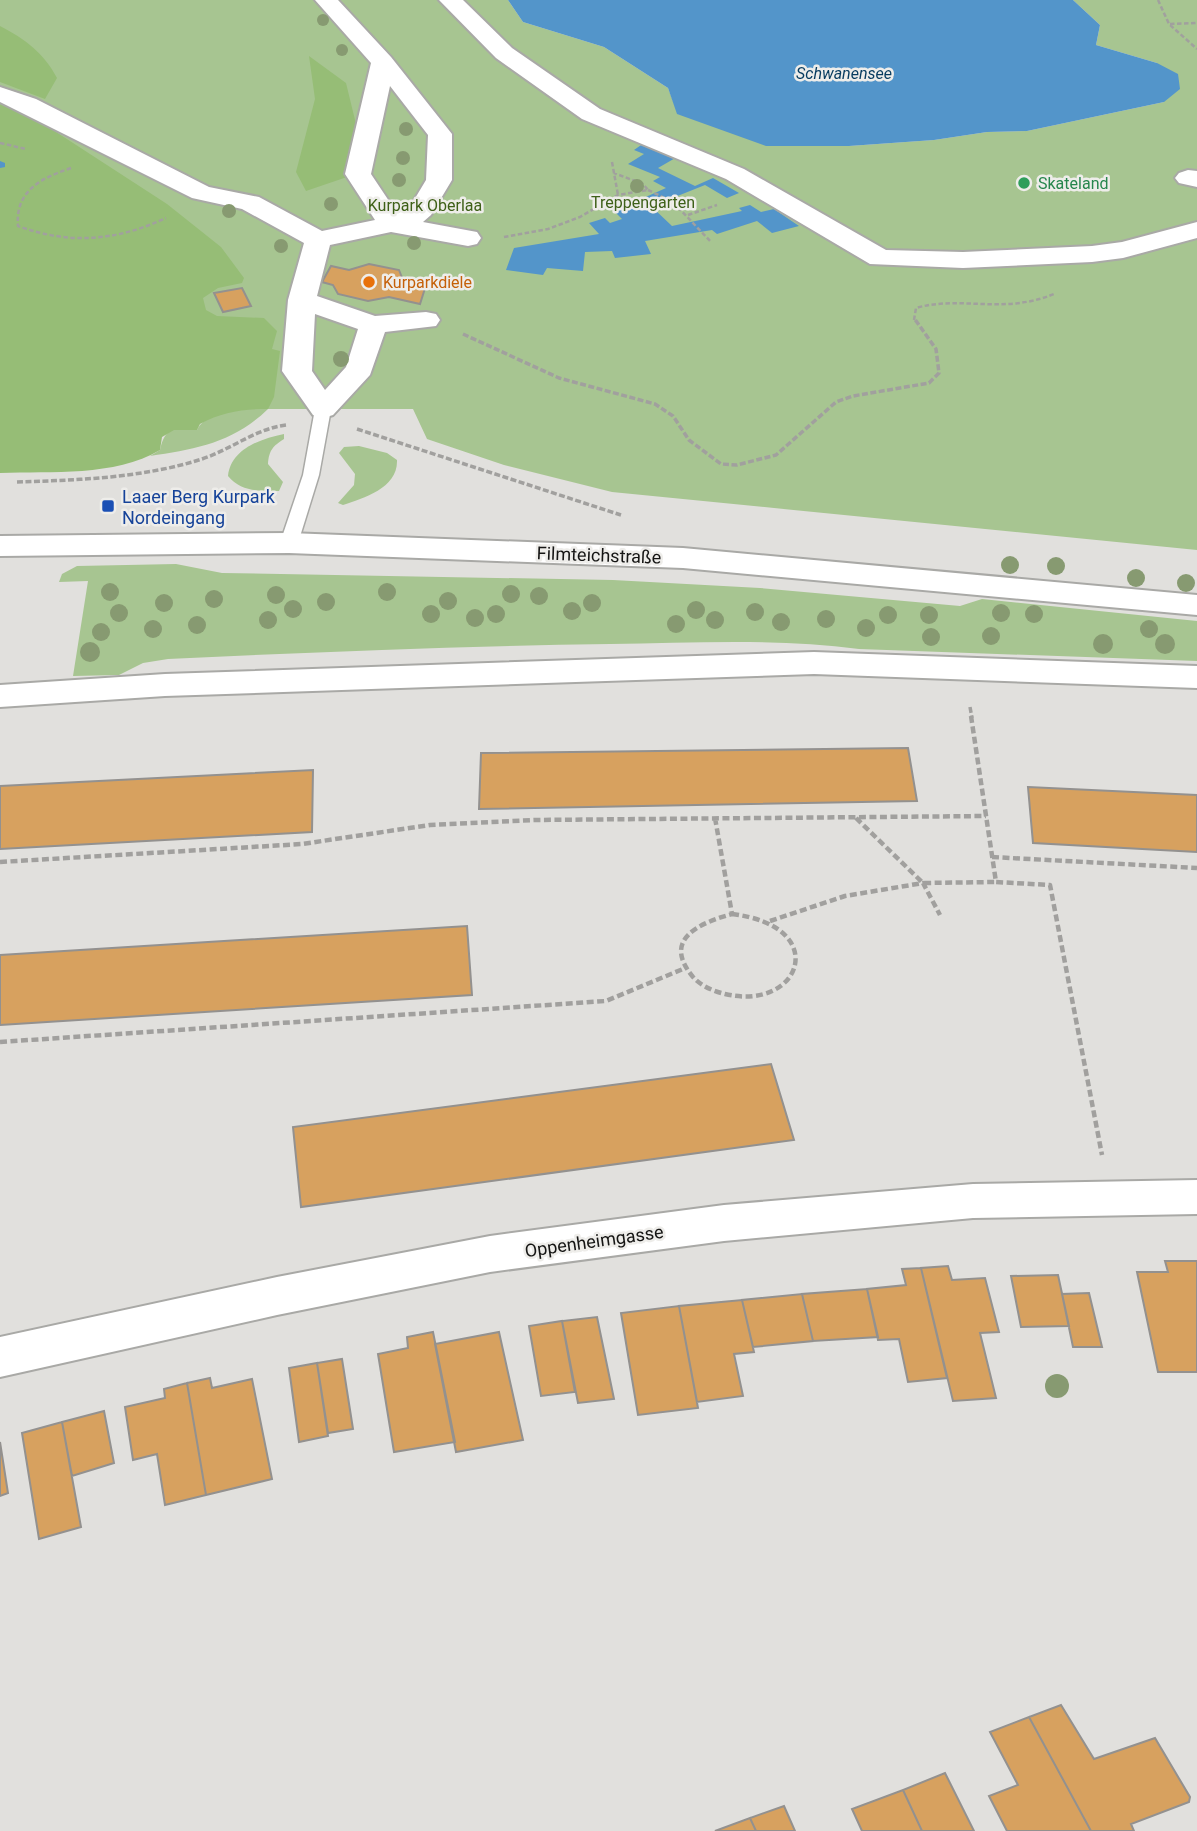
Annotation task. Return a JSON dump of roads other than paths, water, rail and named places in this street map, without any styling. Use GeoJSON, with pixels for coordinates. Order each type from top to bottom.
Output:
{"type":"FeatureCollection","features":[{"type":"Feature","properties":{"kind":"street"},"geometry":{"type":"LineString","coordinates":[[0,94],[27,104],[141,165],[201,193],[250,203],[318,240],[391,224],[418,215],[439,180],[440,134],[383,62],[326,0]]}},
{"type":"Feature","properties":{"kind":"street"},"geometry":{"type":"LineString","coordinates":[[450,0],[504,53],[591,114],[735,174],[880,258],[963,260],[1092,254],[1123,250],[1197,230]]}},
{"type":"Feature","properties":{"kind":"street"},"geometry":{"type":"LineString","coordinates":[[383,62],[358,174],[391,224],[468,238]]}},
{"type":"Feature","properties":{"kind":"street"},"geometry":{"type":"LineString","coordinates":[[318,240],[302,300],[297,371],[323,409],[360,369],[373,325]]}},
{"type":"Feature","properties":{"kind":"street"},"geometry":{"type":"LineString","coordinates":[[302,300],[373,325],[426,320]]}},
{"type":"Feature","properties":{"kind":"street","name":"Filmteichstraße"},"geometry":{"type":"LineString","coordinates":[[0,546],[289,543],[683,558],[1197,605]]}},
{"type":"Feature","properties":{"kind":"street"},"geometry":{"type":"LineString","coordinates":[[0,696],[165,685],[814,663],[1197,677]]}},
{"type":"Feature","properties":{"kind":"street","name":"Oppenheimgasse"},"geometry":{"type":"LineString","coordinates":[[0,1357],[277,1296],[490,1254],[752,1221],[973,1201],[1197,1197]]}},
{"type":"Feature","properties":{"kind":"lane"},"geometry":{"type":"LineString","coordinates":[[289,543],[311,475],[323,409]]}},
{"type":"Feature","properties":{"kind":"water","name":"Schwanensee"},"geometry":{"type":"Polygon","coordinates":[[[508,0],[1073,0],[1100,25],[1096,45],[1157,63],[1178,74],[1180,89],[1164,102],[1027,131],[987,132],[934,140],[849,146],[766,146],[677,114],[668,88],[604,47],[523,22],[508,0]]]}},
{"type":"Feature","properties":{"kind":"water"},"geometry":{"type":"Polygon","coordinates":[[[644,143],[677,157],[658,168],[695,186],[713,178],[739,193],[727,198],[705,185],[675,197],[679,200],[653,208],[672,226],[742,211],[739,208],[750,205],[761,212],[774,209],[799,226],[772,233],[757,221],[717,234],[712,230],[645,241],[651,254],[615,258],[612,251],[585,252],[583,271],[547,268],[543,275],[506,270],[514,248],[599,234],[589,223],[605,218],[610,223],[622,219],[614,211],[666,188],[653,181],[660,177],[628,164],[644,154],[634,150],[644,143]]]}},
{"type":"Feature","properties":{"kind":"place","name":"Skateland"},"geometry":{"type":"Point","coordinates":[1024,183]}},
{"type":"Feature","properties":{"kind":"place","name":"Kurparkdiele"},"geometry":{"type":"Point","coordinates":[369,282]}},
{"type":"Feature","properties":{"kind":"place","name":"Laaer Berg Kurpark Nordeingang"},"geometry":{"type":"Point","coordinates":[108,506]}},
{"type":"Feature","properties":{"kind":"park label","name":"Treppengarten"},"geometry":{"type":"Point","coordinates":[643,202]}},
{"type":"Feature","properties":{"kind":"park label","name":"Kurpark Oberlaa"},"geometry":{"type":"Point","coordinates":[425,205]}}]}
